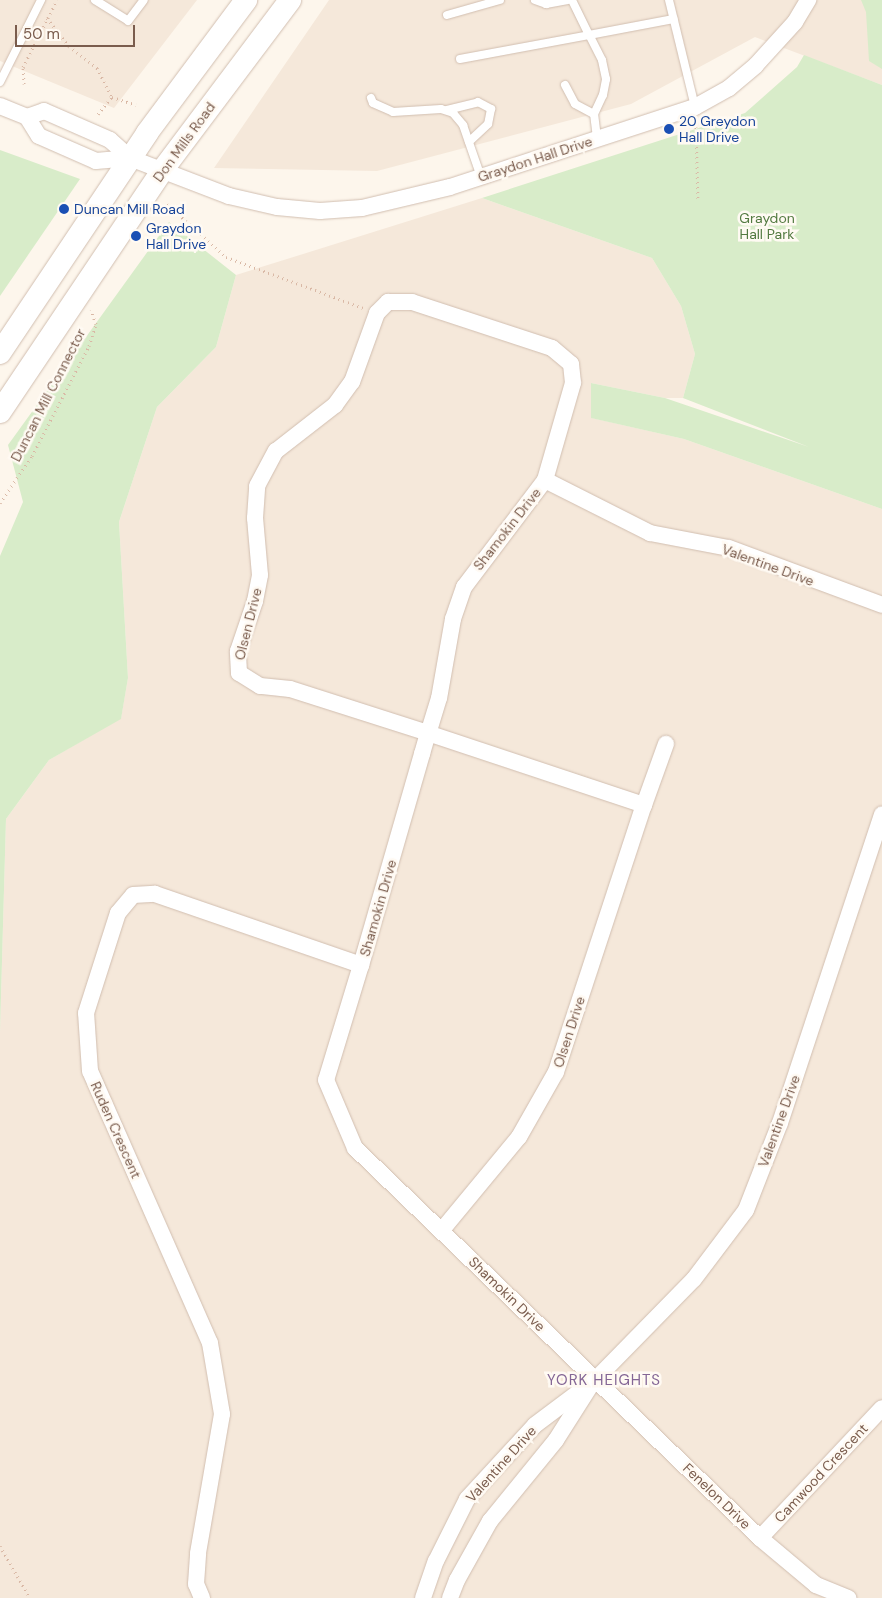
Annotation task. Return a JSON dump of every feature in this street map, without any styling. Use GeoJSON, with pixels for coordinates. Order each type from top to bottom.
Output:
{"type":"FeatureCollection","features":[{"type":"Feature","properties":{"kind":"main road"},"geometry":{"type":"LineString","coordinates":[[0,354],[130,158],[246,0]]}},
{"type":"Feature","properties":{"kind":"main road","name":"Don Mills Road"},"geometry":{"type":"LineString","coordinates":[[0,412],[81,295],[161,172],[290,0]]}},
{"type":"Feature","properties":{"kind":"street","name":"Graydon Hall Drive"},"geometry":{"type":"LineString","coordinates":[[161,172],[228,196],[277,207],[320,211],[362,208],[481,177],[695,107],[729,88],[756,65],[795,22],[808,0]]}},
{"type":"Feature","properties":{"kind":"street"},"geometry":{"type":"LineString","coordinates":[[0,106],[27,117],[39,136],[96,162],[130,158]]}},
{"type":"Feature","properties":{"kind":"street"},"geometry":{"type":"LineString","coordinates":[[27,117],[44,111],[110,140],[130,158],[161,172]]}},
{"type":"Feature","properties":{"kind":"street","name":"Shamokin Drive"},"geometry":{"type":"LineString","coordinates":[[377,313],[388,302],[412,302],[552,348],[571,364],[574,383],[545,480],[464,587],[453,619],[440,698],[326,1080],[355,1148],[442,1230],[595,1380]]}},
{"type":"Feature","properties":{"kind":"street","name":"Olsen Drive"},"geometry":{"type":"LineString","coordinates":[[377,313],[352,382],[335,404],[276,451],[257,486],[255,518],[260,575],[256,601],[236,662],[239,673],[248,681],[290,689],[644,805]]}},
{"type":"Feature","properties":{"kind":"street","name":"Valentine Drive"},"geometry":{"type":"LineString","coordinates":[[545,480],[650,533],[729,548],[882,605]]}},
{"type":"Feature","properties":{"kind":"street","name":"Olsen Drive"},"geometry":{"type":"LineString","coordinates":[[442,1230],[519,1137],[556,1072],[666,744]]}},
{"type":"Feature","properties":{"kind":"street","name":"Valentine Drive"},"geometry":{"type":"LineString","coordinates":[[423,1598],[436,1561],[467,1498],[535,1425],[595,1380],[694,1279],[746,1210],[780,1123],[882,814]]}},
{"type":"Feature","properties":{"kind":"street","name":"Ruden Crescent"},"geometry":{"type":"LineString","coordinates":[[202,1598],[196,1584],[198,1553],[222,1414],[210,1343],[90,1071],[86,1014],[118,913],[133,895],[155,894],[361,966]]}},
{"type":"Feature","properties":{"kind":"street","name":"Valentine Drive"},"geometry":{"type":"LineString","coordinates":[[450,1598],[456,1580],[490,1521],[556,1440],[595,1380]]}},
{"type":"Feature","properties":{"kind":"street","name":"Fenelon Drive"},"geometry":{"type":"LineString","coordinates":[[595,1380],[760,1538],[816,1585],[849,1598]]}},
{"type":"Feature","properties":{"kind":"street","name":"Camwood Crescent"},"geometry":{"type":"LineString","coordinates":[[760,1538],[882,1408]]}},
{"type":"Feature","properties":{"kind":"lane"},"geometry":{"type":"LineString","coordinates":[[0,82],[41,0]]}},
{"type":"Feature","properties":{"kind":"lane"},"geometry":{"type":"LineString","coordinates":[[94,0],[128,22],[144,0]]}},
{"type":"Feature","properties":{"kind":"lane"},"geometry":{"type":"LineString","coordinates":[[447,15],[500,0]]}},
{"type":"Feature","properties":{"kind":"lane"},"geometry":{"type":"LineString","coordinates":[[535,0],[546,4],[568,0]]}},
{"type":"Feature","properties":{"kind":"lane"},"geometry":{"type":"LineString","coordinates":[[572,0],[602,60],[606,80],[603,95],[594,114],[597,138]]}},
{"type":"Feature","properties":{"kind":"lane"},"geometry":{"type":"LineString","coordinates":[[669,0],[695,107]]}},
{"type":"Feature","properties":{"kind":"lane"},"geometry":{"type":"LineString","coordinates":[[460,59],[674,19]]}},
{"type":"Feature","properties":{"kind":"lane"},"geometry":{"type":"LineString","coordinates":[[566,86],[576,104],[594,114]]}},
{"type":"Feature","properties":{"kind":"lane"},"geometry":{"type":"LineString","coordinates":[[371,98],[383,108],[401,114],[447,110],[478,102],[491,109],[488,124],[469,142]]}},
{"type":"Feature","properties":{"kind":"lane"},"geometry":{"type":"LineString","coordinates":[[447,110],[459,118],[481,177]]}},
{"type":"Feature","properties":{"kind":"path"},"geometry":{"type":"LineString","coordinates":[[24,84],[23,67],[57,0]]}},
{"type":"Feature","properties":{"kind":"path"},"geometry":{"type":"LineString","coordinates":[[48,18],[69,46],[97,68],[112,97],[136,104]]}},
{"type":"Feature","properties":{"kind":"path"},"geometry":{"type":"LineString","coordinates":[[98,114],[112,97]]}},
{"type":"Feature","properties":{"kind":"path"},"geometry":{"type":"LineString","coordinates":[[696,127],[698,201]]}},
{"type":"Feature","properties":{"kind":"path"},"geometry":{"type":"LineString","coordinates":[[166,204],[226,258],[377,313]]}},
{"type":"Feature","properties":{"kind":"path","name":"Duncan Mill Connector"},"geometry":{"type":"LineString","coordinates":[[0,503],[32,456],[89,346],[96,324],[81,295]]}},
{"type":"Feature","properties":{"kind":"path"},"geometry":{"type":"LineString","coordinates":[[0,1546],[30,1598]]}},
{"type":"Feature","properties":{"kind":"shaded area"},"geometry":{"type":"Polygon","coordinates":[[[0,0],[197,0],[114,108],[0,61],[0,0]]]}},
{"type":"Feature","properties":{"kind":"shaded area"},"geometry":{"type":"Polygon","coordinates":[[[329,0],[882,0],[882,85],[755,37],[631,104],[377,171],[214,168],[329,0]]]}},
{"type":"Feature","properties":{"kind":"shaded area"},"geometry":{"type":"Polygon","coordinates":[[[482,198],[652,258],[681,306],[695,354],[683,398],[665,398],[591,383],[592,418],[684,439],[882,509],[882,1598],[0,1598],[0,1033],[6,819],[49,760],[121,718],[128,678],[119,522],[157,407],[216,347],[236,275],[482,198]]]}},
{"type":"Feature","properties":{"kind":"green space"},"geometry":{"type":"Polygon","coordinates":[[[861,0],[882,0],[882,69],[869,61],[866,12],[861,0]]]}},
{"type":"Feature","properties":{"kind":"green space","name":"Graydon Hall Park"},"geometry":{"type":"Polygon","coordinates":[[[804,55],[882,85],[882,509],[684,439],[591,418],[591,383],[665,398],[809,447],[683,398],[695,354],[681,306],[652,258],[482,198],[745,113],[797,67],[804,55]]]}},
{"type":"Feature","properties":{"kind":"green space"},"geometry":{"type":"Polygon","coordinates":[[[0,150],[80,179],[0,296],[0,150]]]}},
{"type":"Feature","properties":{"kind":"green space"},"geometry":{"type":"Polygon","coordinates":[[[169,222],[236,275],[216,347],[157,407],[119,522],[128,678],[121,719],[49,760],[6,819],[0,1033],[0,556],[23,502],[8,445],[169,222]]]}},
{"type":"Feature","properties":{"kind":"place","name":"20 Greydon Hall Drive"},"geometry":{"type":"Point","coordinates":[669,129]}},
{"type":"Feature","properties":{"kind":"place","name":"Duncan Mill Road"},"geometry":{"type":"Point","coordinates":[64,209]}},
{"type":"Feature","properties":{"kind":"place","name":"Graydon Hall Drive"},"geometry":{"type":"Point","coordinates":[136,236]}},
{"type":"Feature","properties":{"kind":"district","name":"YORK HEIGHTS"},"geometry":{"type":"Point","coordinates":[604,1381]}}]}
